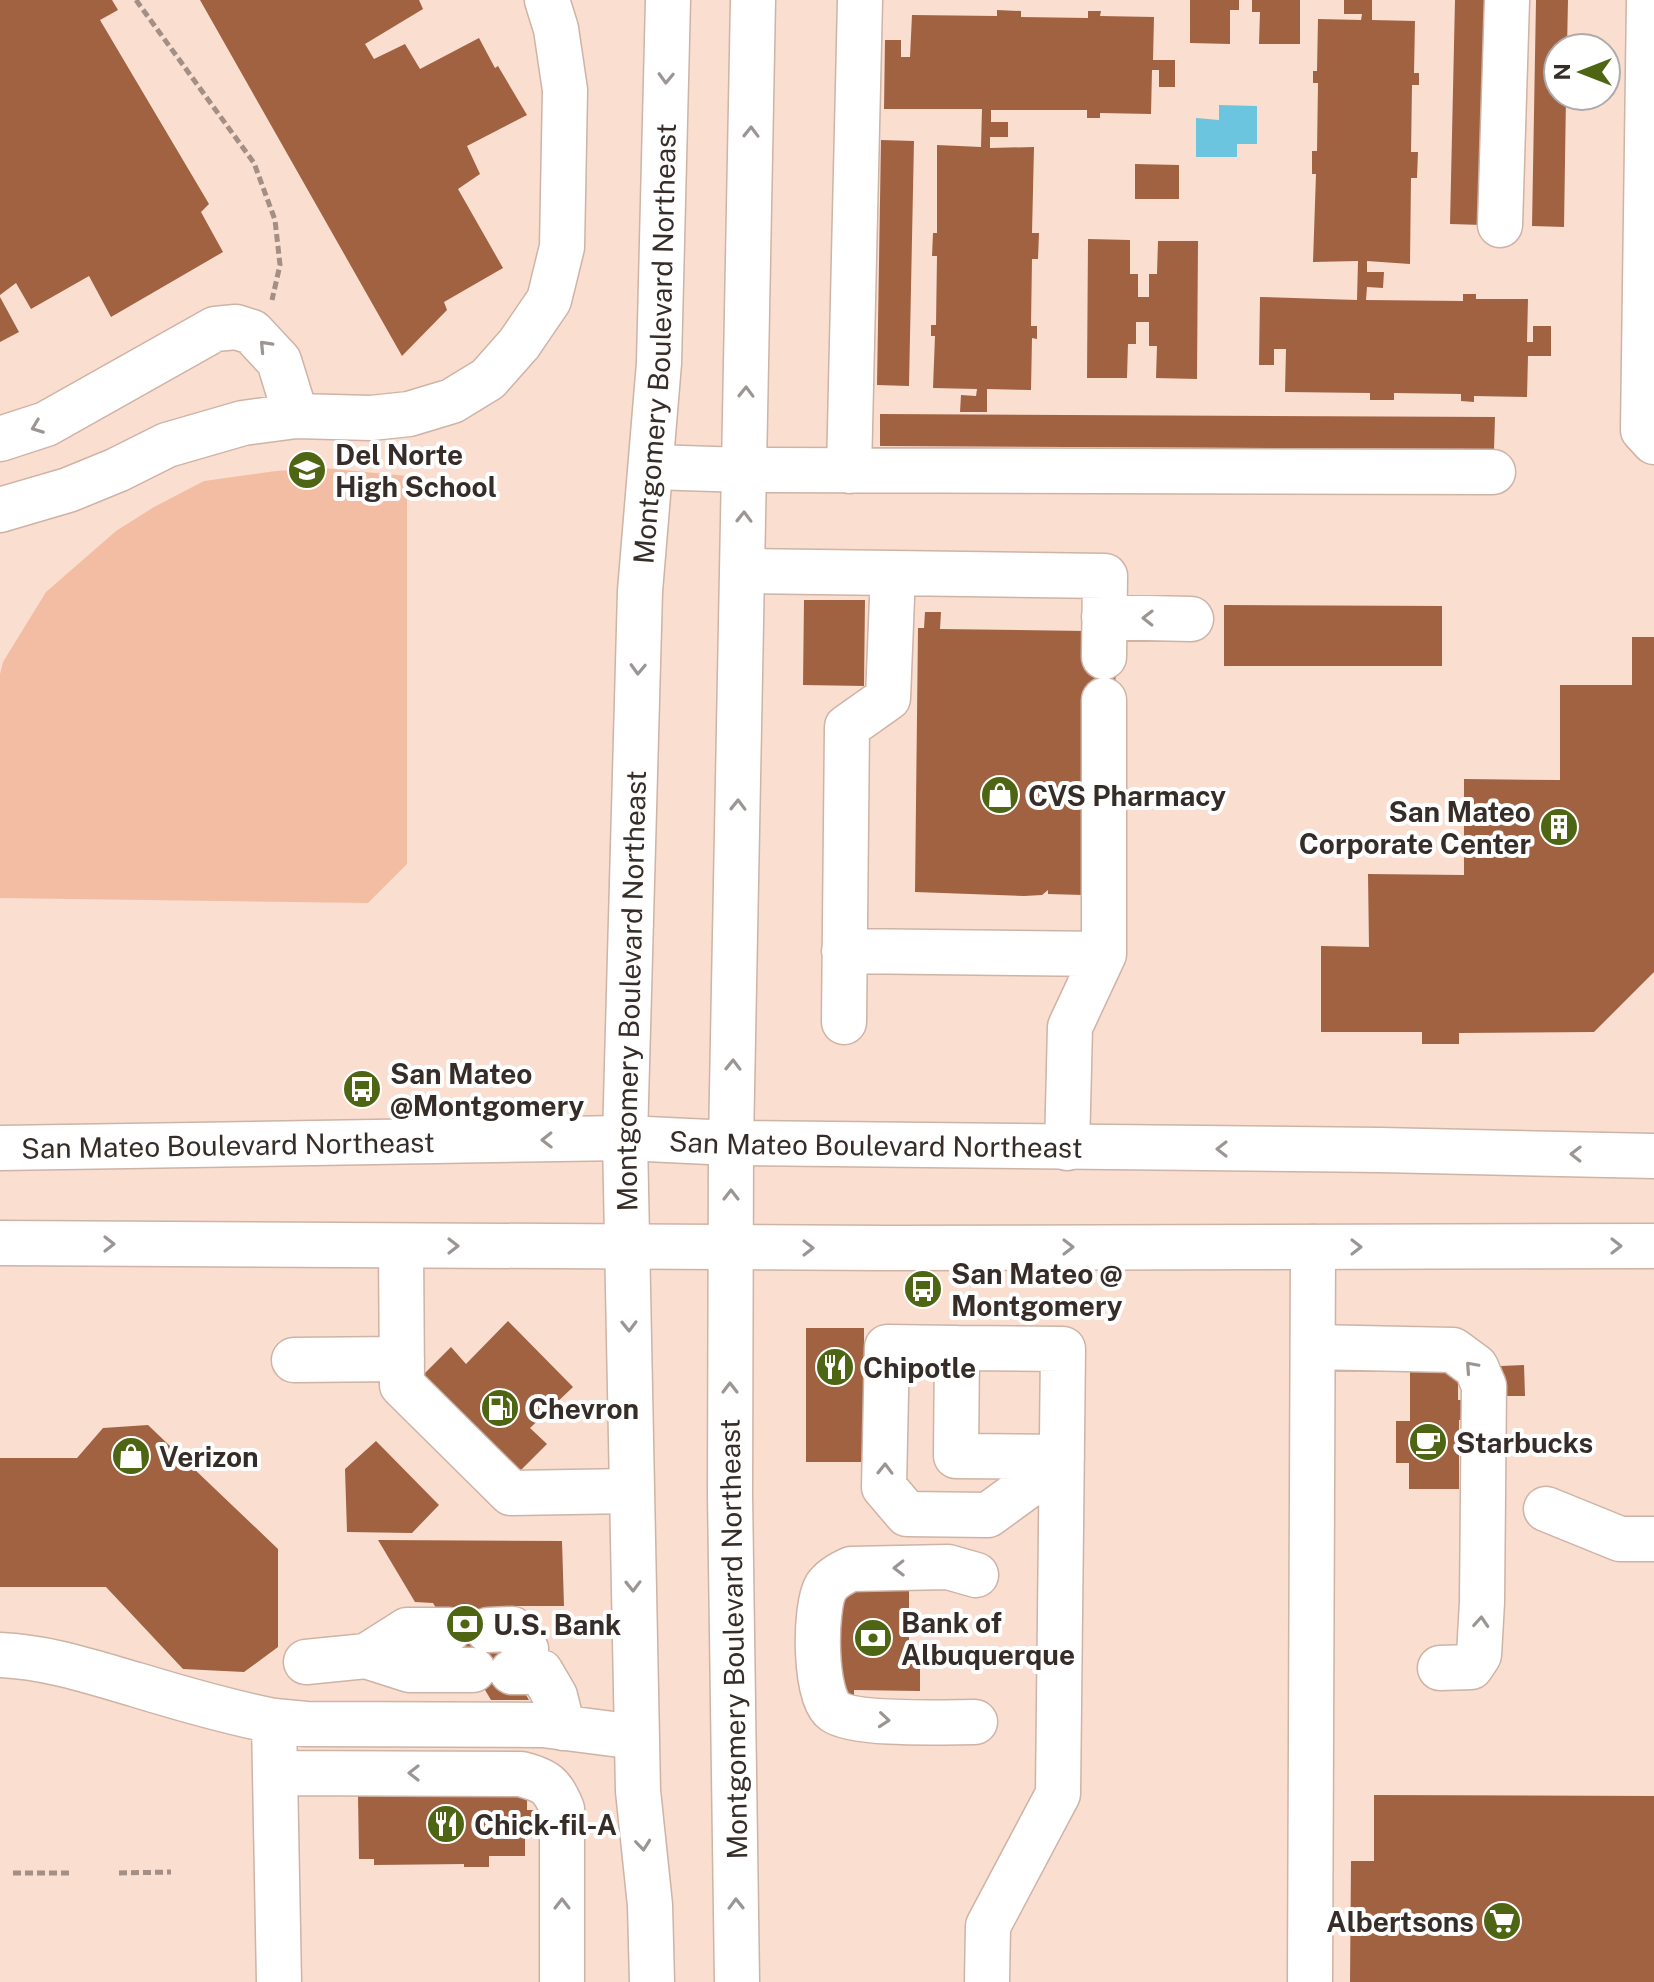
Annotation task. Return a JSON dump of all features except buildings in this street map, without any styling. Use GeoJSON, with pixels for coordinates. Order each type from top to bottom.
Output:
{"type":"FeatureCollection","features":[{"type":"Feature","properties":{"kind":"main road"},"geometry":{"type":"LineString","coordinates":[[0,510],[68,490],[167,445],[243,423],[296,416],[371,418],[409,414],[452,401],[488,379],[519,344],[549,300],[562,247],[565,90],[556,29],[547,0]]}},
{"type":"Feature","properties":{"kind":"main road","name":"Montgomery Boulevard Northeast"},"geometry":{"type":"LineString","coordinates":[[652,1982],[650,1905],[638,1791],[636,1737],[625,1138],[640,591],[659,363],[668,0]]}},
{"type":"Feature","properties":{"kind":"main road","name":"Montgomery Boulevard Northeast"},"geometry":{"type":"LineString","coordinates":[[737,1982],[730,1248],[753,0]]}},
{"type":"Feature","properties":{"kind":"main road"},"geometry":{"type":"LineString","coordinates":[[849,471],[860,0]]}},
{"type":"Feature","properties":{"kind":"main road"},"geometry":{"type":"LineString","coordinates":[[1500,225],[1507,0]]}},
{"type":"Feature","properties":{"kind":"main road"},"geometry":{"type":"LineString","coordinates":[[1649,0],[1643,430],[1654,442]]}},
{"type":"Feature","properties":{"kind":"main road"},"geometry":{"type":"LineString","coordinates":[[0,439],[46,424],[215,329],[236,327],[252,332],[279,361],[296,416]]}},
{"type":"Feature","properties":{"kind":"main road"},"geometry":{"type":"LineString","coordinates":[[651,467],[849,471],[1493,472]]}},
{"type":"Feature","properties":{"kind":"main road"},"geometry":{"type":"LineString","coordinates":[[743,571],[1105,576],[1104,637],[1191,619]]}},
{"type":"Feature","properties":{"kind":"main road"},"geometry":{"type":"LineString","coordinates":[[844,1022],[847,727],[888,698],[893,573]]}},
{"type":"Feature","properties":{"kind":"main road"},"geometry":{"type":"LineString","coordinates":[[1067,1148],[1070,1027],[1104,954],[1104,700]]}},
{"type":"Feature","properties":{"kind":"main road"},"geometry":{"type":"LineString","coordinates":[[844,951],[1104,954]]}},
{"type":"Feature","properties":{"kind":"main road","name":"San Mateo Boulevard Northeast"},"geometry":{"type":"LineString","coordinates":[[0,1148],[625,1138],[731,1143],[1654,1156]]}},
{"type":"Feature","properties":{"kind":"main road"},"geometry":{"type":"LineString","coordinates":[[0,1243],[627,1248],[1654,1246]]}},
{"type":"Feature","properties":{"kind":"main road"},"geometry":{"type":"LineString","coordinates":[[401,1246],[402,1385],[511,1493],[631,1491]]}},
{"type":"Feature","properties":{"kind":"main road"},"geometry":{"type":"LineString","coordinates":[[1310,1982],[1313,1247]]}},
{"type":"Feature","properties":{"kind":"main road"},"geometry":{"type":"LineString","coordinates":[[987,1982],[988,1926],[1058,1794],[1062,1470],[1063,1349],[887,1347],[884,1487],[907,1514],[988,1515],[1032,1483],[1062,1470]]}},
{"type":"Feature","properties":{"kind":"main road"},"geometry":{"type":"LineString","coordinates":[[1313,1347],[1453,1350],[1476,1367],[1484,1386],[1479,1655],[1471,1667],[1440,1668]]}},
{"type":"Feature","properties":{"kind":"main road"},"geometry":{"type":"LineString","coordinates":[[957,1348],[956,1456],[1062,1470]]}},
{"type":"Feature","properties":{"kind":"main road"},"geometry":{"type":"LineString","coordinates":[[294,1360],[402,1359]]}},
{"type":"Feature","properties":{"kind":"main road"},"geometry":{"type":"LineString","coordinates":[[1564,1516],[1654,1520]]}},
{"type":"Feature","properties":{"kind":"main road"},"geometry":{"type":"LineString","coordinates":[[1564,1516],[1620,1539],[1654,1539]]}},
{"type":"Feature","properties":{"kind":"main road"},"geometry":{"type":"LineString","coordinates":[[1564,1516],[1614,1557],[1654,1557]]}},
{"type":"Feature","properties":{"kind":"main road"},"geometry":{"type":"LineString","coordinates":[[975,1722],[893,1721],[836,1713],[826,1704],[819,1683],[819,1615],[826,1588],[838,1575],[851,1569],[948,1567],[976,1575]]}},
{"type":"Feature","properties":{"kind":"main road"},"geometry":{"type":"LineString","coordinates":[[306,1662],[366,1656],[407,1630],[494,1652],[555,1696],[563,1728]]}},
{"type":"Feature","properties":{"kind":"main road"},"geometry":{"type":"LineString","coordinates":[[0,1655],[64,1663],[165,1694],[274,1721],[306,1724],[543,1725],[636,1737]]}},
{"type":"Feature","properties":{"kind":"main road"},"geometry":{"type":"LineString","coordinates":[[274,1721],[279,1982]]}},
{"type":"Feature","properties":{"kind":"main road"},"geometry":{"type":"LineString","coordinates":[[275,1773],[521,1774],[546,1781],[562,1809],[562,1982]]}},
{"type":"Feature","properties":{"kind":"path"},"geometry":{"type":"LineString","coordinates":[[136,0],[254,163],[275,220],[280,265],[270,304]]}},
{"type":"Feature","properties":{"kind":"path"},"geometry":{"type":"LineString","coordinates":[[119,1873],[171,1872]]}},
{"type":"Feature","properties":{"kind":"path"},"geometry":{"type":"LineString","coordinates":[[13,1873],[71,1873]]}},
{"type":"Feature","properties":{"kind":"shaded area"},"geometry":{"type":"Polygon","coordinates":[[[324,468],[407,476],[407,864],[368,903],[0,898],[0,674],[3,662],[46,592],[116,531],[204,481],[324,468]]]}},
{"type":"Feature","properties":{"kind":"water"},"geometry":{"type":"Polygon","coordinates":[[[1219,105],[1257,106],[1257,144],[1237,144],[1237,157],[1196,157],[1196,118],[1219,120],[1219,105]]]}},
{"type":"Feature","properties":{"kind":"place","name":"Del Norte High School"},"geometry":{"type":"Point","coordinates":[307,470]}},
{"type":"Feature","properties":{"kind":"place","name":"CVS Pharmacy"},"geometry":{"type":"Point","coordinates":[1000,795]}},
{"type":"Feature","properties":{"kind":"place","name":"San Mateo Corporate Center"},"geometry":{"type":"Point","coordinates":[1559,827]}},
{"type":"Feature","properties":{"kind":"place","name":"San Mateo @Montgomery"},"geometry":{"type":"Point","coordinates":[362,1089]}},
{"type":"Feature","properties":{"kind":"place","name":"San Mateo @ Montgomery"},"geometry":{"type":"Point","coordinates":[923,1289]}},
{"type":"Feature","properties":{"kind":"place","name":"Chipotle"},"geometry":{"type":"Point","coordinates":[835,1367]}},
{"type":"Feature","properties":{"kind":"place","name":"Chevron"},"geometry":{"type":"Point","coordinates":[500,1408]}},
{"type":"Feature","properties":{"kind":"place","name":"Starbucks"},"geometry":{"type":"Point","coordinates":[1428,1442]}},
{"type":"Feature","properties":{"kind":"place","name":"Verizon"},"geometry":{"type":"Point","coordinates":[131,1456]}},
{"type":"Feature","properties":{"kind":"place","name":"U.S. Bank"},"geometry":{"type":"Point","coordinates":[465,1624]}},
{"type":"Feature","properties":{"kind":"place","name":"Bank of Albuquerque"},"geometry":{"type":"Point","coordinates":[873,1638]}},
{"type":"Feature","properties":{"kind":"place","name":"Chick-fil-A"},"geometry":{"type":"Point","coordinates":[446,1824]}},
{"type":"Feature","properties":{"kind":"place","name":"Albertsons"},"geometry":{"type":"Point","coordinates":[1502,1921]}}]}
